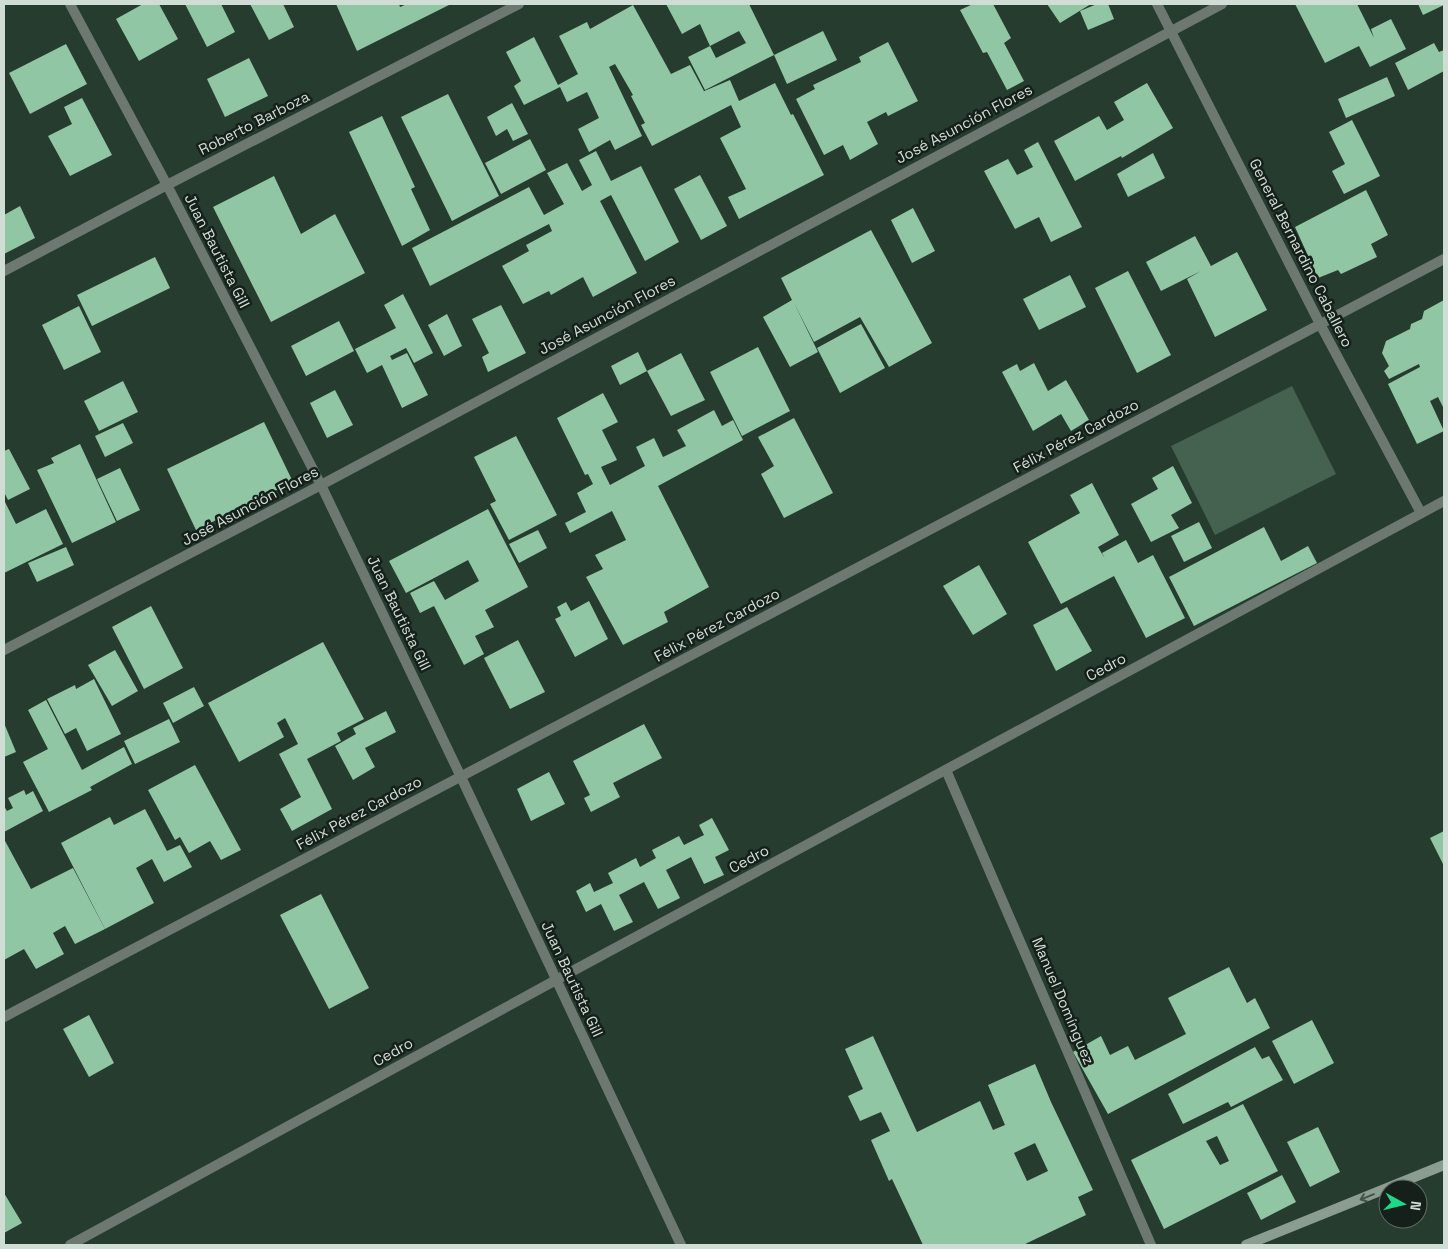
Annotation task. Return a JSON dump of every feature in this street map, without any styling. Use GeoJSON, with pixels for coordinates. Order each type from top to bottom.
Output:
{"type":"FeatureCollection","features":[{"type":"Feature","properties":{"kind":"main road"},"geometry":{"type":"LineString","coordinates":[[1246,1245],[1444,1165]]}},
{"type":"Feature","properties":{"kind":"street","name":"Juan Bautista Gill"},"geometry":{"type":"LineString","coordinates":[[70,4],[167,185],[321,485],[461,777],[681,1245]]}},
{"type":"Feature","properties":{"kind":"street","name":"Roberto Barboza"},"geometry":{"type":"LineString","coordinates":[[4,271],[519,4]]}},
{"type":"Feature","properties":{"kind":"street","name":"General Bernardino Caballero"},"geometry":{"type":"LineString","coordinates":[[1158,4],[1320,324],[1421,513]]}},
{"type":"Feature","properties":{"kind":"street","name":"José Asunción Flores"},"geometry":{"type":"LineString","coordinates":[[4,650],[321,485],[1222,4]]}},
{"type":"Feature","properties":{"kind":"street","name":"Félix Pérez Cardozo"},"geometry":{"type":"LineString","coordinates":[[4,1016],[1444,259]]}},
{"type":"Feature","properties":{"kind":"street","name":"Cedro"},"geometry":{"type":"LineString","coordinates":[[70,1245],[556,980],[1444,501]]}},
{"type":"Feature","properties":{"kind":"street","name":"Manuel Domínguez"},"geometry":{"type":"LineString","coordinates":[[946,770],[1151,1245]]}},
{"type":"Feature","properties":{"kind":"green space"},"geometry":{"type":"Polygon","coordinates":[[[1292,386],[1336,474],[1215,535],[1171,446],[1292,386]]]}},
{"type":"Feature","properties":{"kind":"building"},"geometry":{"type":"Polygon","coordinates":[[[143,4],[159,4],[178,39],[139,61],[116,19],[143,4]]]}},
{"type":"Feature","properties":{"kind":"building"},"geometry":{"type":"Polygon","coordinates":[[[185,4],[221,4],[235,32],[207,47],[185,4]]]}},
{"type":"Feature","properties":{"kind":"building"},"geometry":{"type":"Polygon","coordinates":[[[250,4],[283,4],[294,27],[269,40],[250,4]]]}},
{"type":"Feature","properties":{"kind":"building"},"geometry":{"type":"Polygon","coordinates":[[[336,4],[399,4],[400,7],[407,4],[451,4],[357,51],[336,4]]]}},
{"type":"Feature","properties":{"kind":"building"},"geometry":{"type":"Polygon","coordinates":[[[666,4],[749,4],[774,55],[705,90],[688,57],[710,46],[700,24],[682,34],[666,4]],[[739,31],[710,46],[716,58],[746,43],[739,31]]]}},
{"type":"Feature","properties":{"kind":"building"},"geometry":{"type":"Polygon","coordinates":[[[973,4],[993,4],[1011,38],[1004,43],[1024,81],[1007,90],[987,52],[983,53],[960,10],[973,4]]]}},
{"type":"Feature","properties":{"kind":"building"},"geometry":{"type":"Polygon","coordinates":[[[1047,4],[1091,4],[1060,23],[1047,4]]]}},
{"type":"Feature","properties":{"kind":"building"},"geometry":{"type":"Polygon","coordinates":[[[1097,4],[1108,4],[1114,19],[1088,30],[1080,11],[1097,4]]]}},
{"type":"Feature","properties":{"kind":"building"},"geometry":{"type":"Polygon","coordinates":[[[1295,4],[1357,4],[1374,38],[1371,29],[1391,19],[1406,49],[1370,67],[1359,46],[1325,63],[1295,4]]]}},
{"type":"Feature","properties":{"kind":"building"},"geometry":{"type":"Polygon","coordinates":[[[1418,4],[1444,4],[1444,5],[1423,15],[1418,4]]]}},
{"type":"Feature","properties":{"kind":"building"},"geometry":{"type":"Polygon","coordinates":[[[633,5],[671,74],[690,65],[704,91],[702,92],[730,80],[739,101],[775,83],[824,175],[739,219],[728,197],[746,189],[720,138],[741,127],[731,105],[652,146],[641,125],[645,123],[631,96],[633,95],[615,64],[609,67],[642,136],[615,150],[610,140],[589,152],[578,129],[599,118],[587,92],[567,102],[560,87],[524,105],[514,86],[521,81],[506,52],[534,37],[558,85],[578,74],[559,36],[587,22],[590,29],[633,5]]]}},
{"type":"Feature","properties":{"kind":"building"},"geometry":{"type":"Polygon","coordinates":[[[823,31],[837,60],[787,84],[774,55],[823,31]]]}},
{"type":"Feature","properties":{"kind":"building"},"geometry":{"type":"Polygon","coordinates":[[[888,42],[918,101],[888,116],[886,112],[867,122],[878,144],[850,160],[843,145],[824,155],[796,99],[815,89],[813,85],[861,62],[859,57],[888,42]]]}},
{"type":"Feature","properties":{"kind":"building"},"geometry":{"type":"Polygon","coordinates":[[[1434,43],[1439,52],[1444,50],[1444,71],[1408,90],[1395,63],[1434,43]]]}},
{"type":"Feature","properties":{"kind":"building"},"geometry":{"type":"Polygon","coordinates":[[[66,44],[87,84],[30,114],[9,73],[66,44]]]}},
{"type":"Feature","properties":{"kind":"building"},"geometry":{"type":"Polygon","coordinates":[[[249,58],[268,96],[225,117],[207,79],[249,58]]]}},
{"type":"Feature","properties":{"kind":"building"},"geometry":{"type":"Polygon","coordinates":[[[1387,77],[1395,96],[1346,118],[1338,99],[1387,77]]]}},
{"type":"Feature","properties":{"kind":"building"},"geometry":{"type":"Polygon","coordinates":[[[1147,83],[1173,128],[1122,158],[1121,156],[1075,181],[1054,141],[1099,116],[1107,130],[1124,120],[1114,102],[1147,83]]]}},
{"type":"Feature","properties":{"kind":"building"},"geometry":{"type":"Polygon","coordinates":[[[448,94],[499,196],[452,221],[401,117],[448,94]]]}},
{"type":"Feature","properties":{"kind":"building"},"geometry":{"type":"Polygon","coordinates":[[[82,98],[112,155],[70,176],[48,136],[72,124],[64,107],[82,98]]]}},
{"type":"Feature","properties":{"kind":"building"},"geometry":{"type":"Polygon","coordinates":[[[512,103],[528,134],[513,141],[507,129],[496,136],[487,117],[512,103]]]}},
{"type":"Feature","properties":{"kind":"building"},"geometry":{"type":"Polygon","coordinates":[[[382,116],[415,187],[411,189],[430,230],[402,246],[349,132],[382,116]]]}},
{"type":"Feature","properties":{"kind":"building"},"geometry":{"type":"Polygon","coordinates":[[[1352,120],[1380,176],[1344,194],[1332,171],[1345,164],[1329,132],[1352,120]]]}},
{"type":"Feature","properties":{"kind":"building"},"geometry":{"type":"Polygon","coordinates":[[[530,139],[546,170],[501,194],[485,163],[530,139]]]}},
{"type":"Feature","properties":{"kind":"building"},"geometry":{"type":"Polygon","coordinates":[[[1038,142],[1082,227],[1051,242],[1039,217],[1015,229],[984,171],[1008,159],[1017,175],[1033,167],[1024,150],[1038,142]]]}},
{"type":"Feature","properties":{"kind":"building"},"geometry":{"type":"Polygon","coordinates":[[[596,151],[611,181],[641,166],[679,242],[645,261],[611,195],[600,201],[637,273],[593,297],[583,277],[551,295],[549,291],[523,304],[502,266],[529,251],[526,245],[552,231],[549,224],[430,286],[412,248],[529,187],[544,215],[564,204],[547,173],[567,163],[582,191],[592,185],[579,160],[596,151]]]}},
{"type":"Feature","properties":{"kind":"building"},"geometry":{"type":"Polygon","coordinates":[[[1153,153],[1165,178],[1128,197],[1117,174],[1153,153]]]}},
{"type":"Feature","properties":{"kind":"building"},"geometry":{"type":"Polygon","coordinates":[[[700,175],[727,226],[701,240],[674,189],[700,175]]]}},
{"type":"Feature","properties":{"kind":"building"},"geometry":{"type":"Polygon","coordinates":[[[274,176],[301,234],[335,214],[365,273],[271,322],[213,207],[274,176]]]}},
{"type":"Feature","properties":{"kind":"building"},"geometry":{"type":"Polygon","coordinates":[[[1366,190],[1388,235],[1371,244],[1377,257],[1341,274],[1338,270],[1318,278],[1295,227],[1366,190]]]}},
{"type":"Feature","properties":{"kind":"building"},"geometry":{"type":"Polygon","coordinates":[[[20,206],[35,238],[4,254],[4,215],[20,206]]]}},
{"type":"Feature","properties":{"kind":"building"},"geometry":{"type":"Polygon","coordinates":[[[913,208],[935,251],[912,263],[891,220],[913,208]]]}},
{"type":"Feature","properties":{"kind":"building"},"geometry":{"type":"Polygon","coordinates":[[[871,230],[932,343],[889,367],[860,317],[814,342],[794,303],[818,352],[790,367],[763,317],[792,300],[781,278],[871,230]]]}},
{"type":"Feature","properties":{"kind":"building"},"geometry":{"type":"Polygon","coordinates":[[[1195,236],[1211,266],[1237,252],[1267,310],[1215,337],[1187,279],[1201,271],[1161,291],[1146,262],[1195,236]]]}},
{"type":"Feature","properties":{"kind":"building"},"geometry":{"type":"Polygon","coordinates":[[[155,257],[170,288],[92,326],[77,295],[155,257]]]}},
{"type":"Feature","properties":{"kind":"building"},"geometry":{"type":"Polygon","coordinates":[[[1128,271],[1171,355],[1137,373],[1095,288],[1128,271]]]}},
{"type":"Feature","properties":{"kind":"building"},"geometry":{"type":"Polygon","coordinates":[[[1070,275],[1086,307],[1039,330],[1023,299],[1070,275]]]}},
{"type":"Feature","properties":{"kind":"building"},"geometry":{"type":"Polygon","coordinates":[[[403,294],[433,353],[414,363],[406,348],[390,356],[392,360],[407,353],[428,395],[402,408],[382,365],[367,373],[355,349],[396,328],[384,305],[403,294]]]}},
{"type":"Feature","properties":{"kind":"building"},"geometry":{"type":"Polygon","coordinates":[[[1444,300],[1444,409],[1438,397],[1430,401],[1444,431],[1417,444],[1388,384],[1420,367],[1419,364],[1389,379],[1384,371],[1389,366],[1382,353],[1386,341],[1410,329],[1411,324],[1422,319],[1424,311],[1444,300]]]}},
{"type":"Feature","properties":{"kind":"building"},"geometry":{"type":"Polygon","coordinates":[[[501,305],[526,353],[488,372],[482,357],[489,353],[472,319],[501,305]]]}},
{"type":"Feature","properties":{"kind":"building"},"geometry":{"type":"Polygon","coordinates":[[[79,306],[101,352],[64,370],[42,325],[79,306]]]}},
{"type":"Feature","properties":{"kind":"building"},"geometry":{"type":"Polygon","coordinates":[[[447,314],[462,346],[444,356],[428,325],[447,314]]]}},
{"type":"Feature","properties":{"kind":"building"},"geometry":{"type":"Polygon","coordinates":[[[339,321],[354,351],[306,376],[291,346],[339,321]]]}},
{"type":"Feature","properties":{"kind":"building"},"geometry":{"type":"Polygon","coordinates":[[[861,324],[885,368],[840,393],[817,348],[861,324]]]}},
{"type":"Feature","properties":{"kind":"building"},"geometry":{"type":"Polygon","coordinates":[[[758,347],[790,411],[742,436],[710,372],[758,347]]]}},
{"type":"Feature","properties":{"kind":"building"},"geometry":{"type":"Polygon","coordinates":[[[638,352],[647,371],[620,385],[611,366],[638,352]]]}},
{"type":"Feature","properties":{"kind":"building"},"geometry":{"type":"Polygon","coordinates":[[[681,353],[705,400],[671,416],[647,371],[681,353]]]}},
{"type":"Feature","properties":{"kind":"building"},"geometry":{"type":"Polygon","coordinates":[[[1034,363],[1048,391],[1066,380],[1089,420],[1071,431],[1061,414],[1033,431],[1002,372],[1017,364],[1020,371],[1034,363]]]}},
{"type":"Feature","properties":{"kind":"building"},"geometry":{"type":"Polygon","coordinates":[[[123,381],[138,412],[99,431],[84,401],[123,381]]]}},
{"type":"Feature","properties":{"kind":"building"},"geometry":{"type":"Polygon","coordinates":[[[335,390],[353,425],[327,438],[310,403],[335,390]]]}},
{"type":"Feature","properties":{"kind":"building"},"geometry":{"type":"Polygon","coordinates":[[[603,393],[618,422],[602,430],[617,460],[601,467],[610,485],[645,466],[636,447],[654,438],[663,457],[686,446],[677,430],[714,410],[722,426],[733,420],[743,440],[658,486],[709,587],[664,612],[668,622],[623,645],[586,577],[603,569],[595,555],[626,540],[612,511],[570,533],[565,523],[586,512],[577,493],[593,484],[588,474],[585,475],[557,418],[603,393]]]}},
{"type":"Feature","properties":{"kind":"building"},"geometry":{"type":"Polygon","coordinates":[[[794,418],[833,493],[784,518],[761,474],[774,466],[758,437],[794,418]]]}},
{"type":"Feature","properties":{"kind":"building"},"geometry":{"type":"Polygon","coordinates":[[[264,422],[293,482],[196,530],[167,469],[264,422]]]}},
{"type":"Feature","properties":{"kind":"building"},"geometry":{"type":"Polygon","coordinates":[[[123,423],[133,443],[105,457],[95,436],[123,423]]]}},
{"type":"Feature","properties":{"kind":"building"},"geometry":{"type":"Polygon","coordinates":[[[516,436],[557,515],[509,540],[490,504],[496,501],[474,457],[516,436]]]}},
{"type":"Feature","properties":{"kind":"building"},"geometry":{"type":"Polygon","coordinates":[[[80,444],[116,522],[72,543],[37,470],[54,463],[51,458],[80,444]]]}},
{"type":"Feature","properties":{"kind":"building"},"geometry":{"type":"Polygon","coordinates":[[[9,449],[30,489],[8,500],[4,492],[4,451],[9,449]]]}},
{"type":"Feature","properties":{"kind":"building"},"geometry":{"type":"Polygon","coordinates":[[[1173,466],[1192,503],[1171,515],[1179,528],[1151,542],[1131,504],[1158,489],[1152,478],[1173,466]]]}},
{"type":"Feature","properties":{"kind":"building"},"geometry":{"type":"Polygon","coordinates":[[[120,468],[140,510],[117,521],[97,479],[120,468]]]}},
{"type":"Feature","properties":{"kind":"building"},"geometry":{"type":"Polygon","coordinates":[[[1092,483],[1119,535],[1098,547],[1105,559],[1102,553],[1126,540],[1138,563],[1153,555],[1185,618],[1146,638],[1114,576],[1061,604],[1028,542],[1080,513],[1070,495],[1092,483]]]}},
{"type":"Feature","properties":{"kind":"building"},"geometry":{"type":"Polygon","coordinates":[[[4,500],[16,524],[46,509],[63,544],[4,573],[4,500]]]}},
{"type":"Feature","properties":{"kind":"building"},"geometry":{"type":"Polygon","coordinates":[[[488,509],[528,587],[485,610],[494,627],[475,636],[484,654],[464,665],[434,606],[420,613],[410,593],[434,581],[445,600],[479,581],[468,560],[406,593],[389,561],[488,509]]]}},
{"type":"Feature","properties":{"kind":"building"},"geometry":{"type":"Polygon","coordinates":[[[1199,522],[1212,548],[1184,562],[1171,536],[1199,522]]]}},
{"type":"Feature","properties":{"kind":"building"},"geometry":{"type":"Polygon","coordinates":[[[1264,527],[1281,561],[1308,546],[1317,563],[1194,626],[1169,577],[1264,527]]]}},
{"type":"Feature","properties":{"kind":"building"},"geometry":{"type":"Polygon","coordinates":[[[538,530],[547,548],[519,563],[509,544],[538,530]]]}},
{"type":"Feature","properties":{"kind":"building"},"geometry":{"type":"Polygon","coordinates":[[[66,547],[74,565],[37,582],[28,563],[66,547]]]}},
{"type":"Feature","properties":{"kind":"building"},"geometry":{"type":"Polygon","coordinates":[[[979,565],[1007,614],[973,635],[943,586],[979,565]]]}},
{"type":"Feature","properties":{"kind":"building"},"geometry":{"type":"Polygon","coordinates":[[[589,601],[608,639],[575,657],[555,619],[561,616],[557,607],[566,602],[571,611],[589,601]]]}},
{"type":"Feature","properties":{"kind":"building"},"geometry":{"type":"Polygon","coordinates":[[[151,606],[183,668],[144,689],[112,627],[151,606]]]}},
{"type":"Feature","properties":{"kind":"building"},"geometry":{"type":"Polygon","coordinates":[[[1067,607],[1092,651],[1056,671],[1033,625],[1067,607]]]}},
{"type":"Feature","properties":{"kind":"building"},"geometry":{"type":"Polygon","coordinates":[[[518,640],[545,692],[510,709],[484,658],[518,640]]]}},
{"type":"Feature","properties":{"kind":"building"},"geometry":{"type":"Polygon","coordinates":[[[323,642],[364,719],[337,733],[341,741],[307,759],[332,809],[292,831],[280,809],[301,797],[279,754],[298,744],[285,718],[277,723],[284,737],[239,762],[208,703],[323,642]]]}},
{"type":"Feature","properties":{"kind":"building"},"geometry":{"type":"Polygon","coordinates":[[[115,650],[138,691],[112,706],[88,665],[115,650]]]}},
{"type":"Feature","properties":{"kind":"building"},"geometry":{"type":"Polygon","coordinates":[[[94,679],[121,734],[87,751],[76,728],[65,734],[47,699],[75,685],[76,689],[94,679]]]}},
{"type":"Feature","properties":{"kind":"building"},"geometry":{"type":"Polygon","coordinates":[[[194,687],[204,706],[173,723],[163,703],[194,687]]]}},
{"type":"Feature","properties":{"kind":"building"},"geometry":{"type":"Polygon","coordinates":[[[46,700],[82,770],[124,747],[132,764],[90,787],[92,790],[49,812],[23,762],[48,749],[28,710],[46,700]]]}},
{"type":"Feature","properties":{"kind":"building"},"geometry":{"type":"Polygon","coordinates":[[[386,711],[396,732],[365,748],[375,767],[353,780],[335,746],[356,734],[353,728],[386,711]]]}},
{"type":"Feature","properties":{"kind":"building"},"geometry":{"type":"Polygon","coordinates":[[[169,719],[180,742],[135,764],[124,741],[169,719]]]}},
{"type":"Feature","properties":{"kind":"building"},"geometry":{"type":"Polygon","coordinates":[[[4,723],[16,752],[4,757],[4,723]]]}},
{"type":"Feature","properties":{"kind":"building"},"geometry":{"type":"Polygon","coordinates":[[[644,724],[662,758],[613,783],[620,797],[591,812],[584,798],[590,795],[573,761],[644,724]]]}},
{"type":"Feature","properties":{"kind":"building"},"geometry":{"type":"Polygon","coordinates":[[[195,765],[241,850],[221,860],[210,841],[189,853],[180,837],[175,840],[148,790],[195,765]]]}},
{"type":"Feature","properties":{"kind":"building"},"geometry":{"type":"Polygon","coordinates":[[[549,772],[565,804],[531,821],[517,789],[549,772]]]}},
{"type":"Feature","properties":{"kind":"building"},"geometry":{"type":"Polygon","coordinates":[[[24,790],[26,795],[33,791],[43,811],[4,832],[4,806],[7,811],[13,808],[8,798],[24,790]]]}},
{"type":"Feature","properties":{"kind":"building"},"geometry":{"type":"Polygon","coordinates":[[[145,809],[167,851],[180,845],[192,867],[164,882],[152,859],[136,868],[154,903],[105,929],[61,843],[110,817],[114,825],[145,809]]]}},
{"type":"Feature","properties":{"kind":"building"},"geometry":{"type":"Polygon","coordinates":[[[712,818],[729,850],[715,857],[724,875],[704,884],[691,857],[666,870],[680,898],[658,909],[644,882],[619,895],[633,922],[614,931],[601,904],[586,912],[576,891],[590,883],[594,892],[613,883],[608,873],[636,858],[640,867],[656,858],[652,850],[679,836],[684,845],[704,835],[699,825],[712,818]]]}},
{"type":"Feature","properties":{"kind":"building"},"geometry":{"type":"Polygon","coordinates":[[[1444,831],[1444,866],[1430,838],[1444,831]]]}},
{"type":"Feature","properties":{"kind":"building"},"geometry":{"type":"Polygon","coordinates":[[[4,839],[31,889],[73,868],[105,929],[75,944],[65,926],[53,933],[64,954],[36,969],[24,949],[4,960],[4,839]]]}},
{"type":"Feature","properties":{"kind":"building"},"geometry":{"type":"Polygon","coordinates":[[[321,894],[369,988],[329,1009],[280,915],[321,894]]]}},
{"type":"Feature","properties":{"kind":"building"},"geometry":{"type":"Polygon","coordinates":[[[1229,967],[1247,1003],[1255,998],[1270,1028],[1108,1114],[1073,1052],[1101,1036],[1110,1055],[1128,1046],[1135,1060],[1186,1034],[1168,998],[1229,967]]]}},
{"type":"Feature","properties":{"kind":"building"},"geometry":{"type":"Polygon","coordinates":[[[89,1015],[114,1063],[89,1077],[63,1029],[89,1015]]]}},
{"type":"Feature","properties":{"kind":"building"},"geometry":{"type":"Polygon","coordinates":[[[1312,1020],[1334,1063],[1294,1084],[1272,1041],[1312,1020]]]}},
{"type":"Feature","properties":{"kind":"building"},"geometry":{"type":"Polygon","coordinates":[[[873,1036],[917,1132],[980,1101],[993,1130],[1005,1125],[988,1085],[1035,1064],[1093,1190],[1078,1197],[1086,1215],[1023,1245],[923,1245],[892,1179],[889,1181],[871,1140],[890,1131],[881,1112],[860,1121],[848,1096],[863,1089],[845,1049],[873,1036]],[[1035,1143],[1014,1153],[1027,1181],[1048,1171],[1035,1143]]]}},
{"type":"Feature","properties":{"kind":"building"},"geometry":{"type":"Polygon","coordinates":[[[1255,1047],[1262,1059],[1269,1056],[1283,1080],[1231,1107],[1228,1102],[1183,1124],[1168,1094],[1255,1047]]]}},
{"type":"Feature","properties":{"kind":"building"},"geometry":{"type":"Polygon","coordinates":[[[1243,1104],[1278,1171],[1164,1229],[1131,1160],[1243,1104]],[[1217,1136],[1206,1141],[1220,1165],[1229,1161],[1217,1136]]]}},
{"type":"Feature","properties":{"kind":"building"},"geometry":{"type":"Polygon","coordinates":[[[1318,1127],[1340,1172],[1310,1187],[1287,1142],[1318,1127]]]}},
{"type":"Feature","properties":{"kind":"building"},"geometry":{"type":"Polygon","coordinates":[[[1282,1175],[1296,1202],[1261,1220],[1247,1193],[1282,1175]]]}},
{"type":"Feature","properties":{"kind":"building"},"geometry":{"type":"Polygon","coordinates":[[[4,1193],[22,1223],[4,1233],[4,1193]]]}}]}
